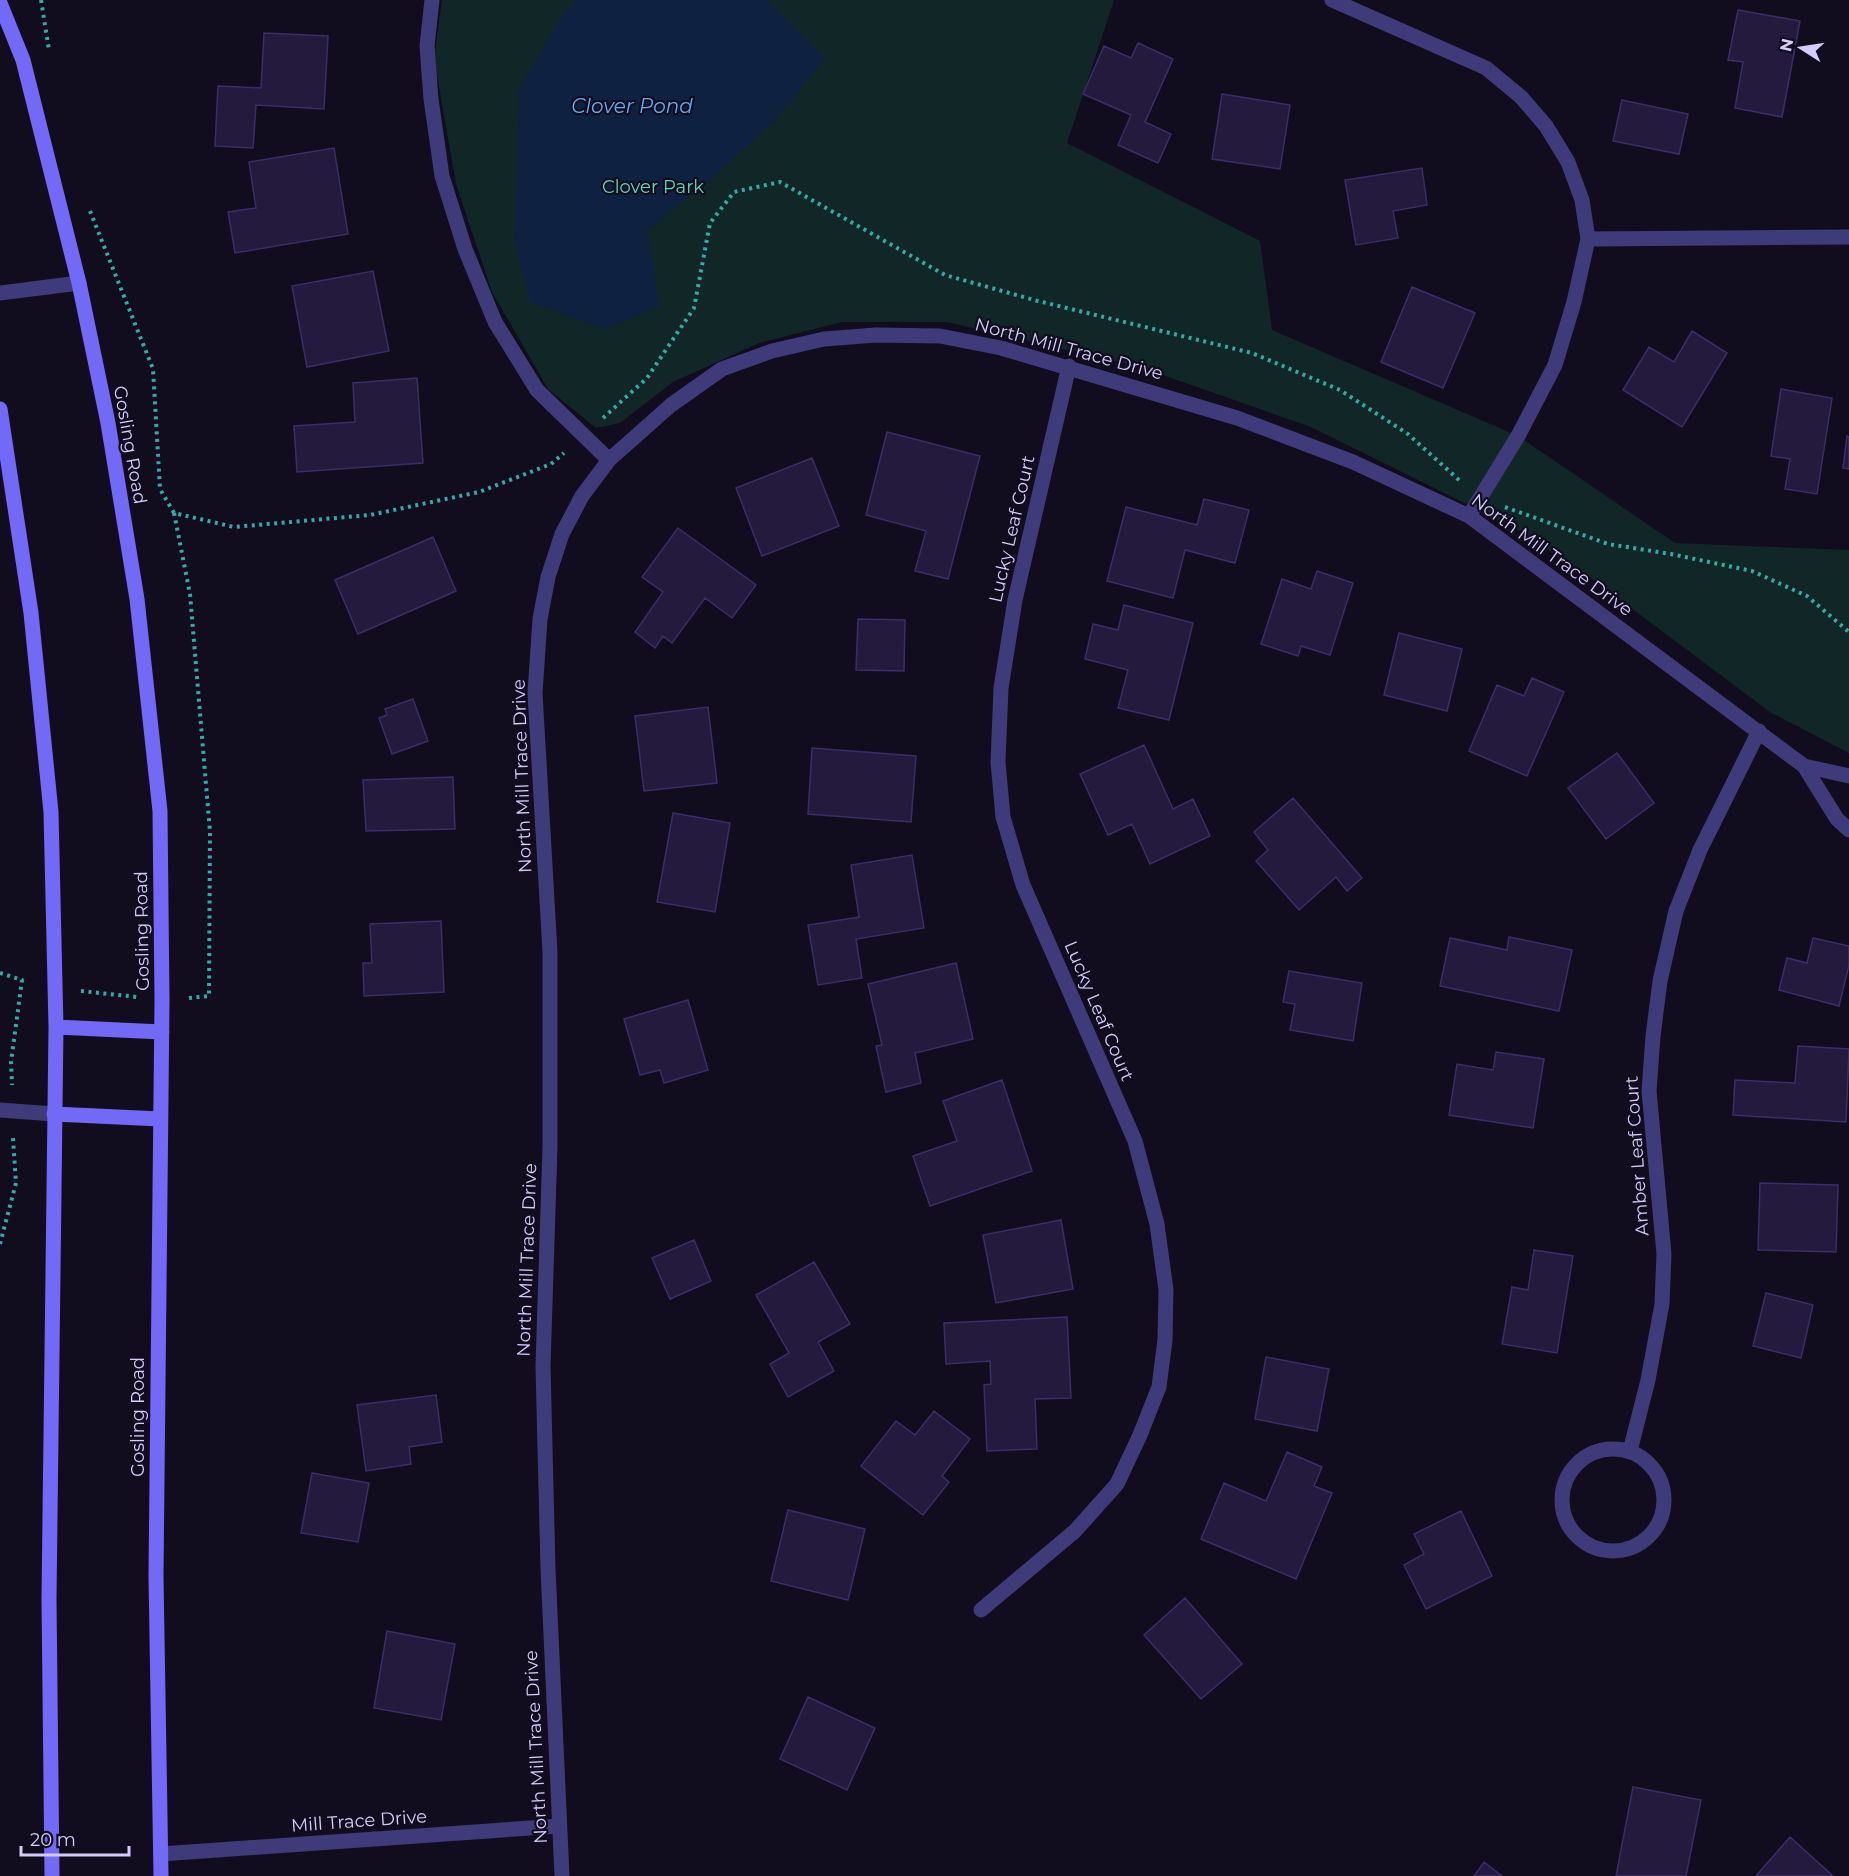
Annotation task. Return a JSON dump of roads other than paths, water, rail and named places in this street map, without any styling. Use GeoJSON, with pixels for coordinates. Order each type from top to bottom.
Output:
{"type":"FeatureCollection","features":[{"type":"Feature","properties":{"kind":"main road","name":"Gosling Road"},"geometry":{"type":"LineString","coordinates":[[0,3],[23,60],[79,283],[108,423],[137,599],[160,811],[162,1032],[156,1576],[161,1876]]}},
{"type":"Feature","properties":{"kind":"main road"},"geometry":{"type":"LineString","coordinates":[[0,409],[31,613],[51,812],[56,1027],[49,1599],[52,1876]]}},
{"type":"Feature","properties":{"kind":"main road"},"geometry":{"type":"LineString","coordinates":[[56,1027],[162,1032]]}},
{"type":"Feature","properties":{"kind":"main road"},"geometry":{"type":"LineString","coordinates":[[54,1114],[160,1119]]}},
{"type":"Feature","properties":{"kind":"street"},"geometry":{"type":"LineString","coordinates":[[432,0],[427,46],[431,99],[442,176],[465,249],[495,322],[537,390],[609,460]]}},
{"type":"Feature","properties":{"kind":"street"},"geometry":{"type":"LineString","coordinates":[[1332,0],[1486,68],[1521,97],[1546,126],[1568,162],[1582,200],[1588,239],[1574,302],[1555,365],[1518,436],[1469,516]]}},
{"type":"Feature","properties":{"kind":"street"},"geometry":{"type":"LineString","coordinates":[[1588,239],[1849,237]]}},
{"type":"Feature","properties":{"kind":"street"},"geometry":{"type":"LineString","coordinates":[[0,293],[79,283]]}},
{"type":"Feature","properties":{"kind":"street","name":"North Mill Trace Drive"},"geometry":{"type":"LineString","coordinates":[[562,1876],[548,1569],[543,1366],[550,1147],[550,952],[535,693],[540,618],[548,577],[562,534],[577,506],[609,460],[671,405],[722,369],[772,351],[825,339],[876,335],[940,336],[1001,348],[1069,366],[1248,422],[1353,462],[1469,516],[1804,766],[1837,819],[1849,830]]}},
{"type":"Feature","properties":{"kind":"street","name":"Lucky Leaf Court"},"geometry":{"type":"LineString","coordinates":[[981,1610],[1075,1531],[1116,1484],[1140,1435],[1159,1387],[1165,1341],[1166,1290],[1157,1224],[1135,1141],[1023,885],[1003,818],[998,762],[1001,688],[1015,600],[1069,366]]}},
{"type":"Feature","properties":{"kind":"street","name":"Amber Leaf Court"},"geometry":{"type":"LineString","coordinates":[[1630,1451],[1648,1380],[1662,1304],[1664,1254],[1649,1091],[1660,981],[1676,911],[1700,850],[1759,731]]}},
{"type":"Feature","properties":{"kind":"street","name":"North Mill Trace Drive"},"geometry":{"type":"LineString","coordinates":[[1804,766],[1849,776]]}},
{"type":"Feature","properties":{"kind":"street"},"geometry":{"type":"LineString","coordinates":[[0,1110],[54,1114]]}},
{"type":"Feature","properties":{"kind":"street"},"geometry":{"type":"LineString","coordinates":[[1613,1449],[1630,1451],[1644,1459],[1655,1472],[1662,1487],[1664,1503],[1660,1520],[1651,1534],[1639,1544],[1623,1550],[1606,1551],[1590,1546],[1576,1536],[1567,1522],[1562,1505],[1563,1488],[1570,1473],[1581,1460],[1596,1452],[1613,1449]]}},
{"type":"Feature","properties":{"kind":"street","name":"Mill Trace Drive"},"geometry":{"type":"LineString","coordinates":[[160,1854],[560,1826]]}},
{"type":"Feature","properties":{"kind":"water","name":"Clover Pond"},"geometry":{"type":"Polygon","coordinates":[[[576,0],[767,0],[825,58],[779,116],[709,181],[647,230],[659,307],[604,329],[530,302],[515,242],[519,89],[563,14],[576,0]]]}},
{"type":"Feature","properties":{"kind":"park label","name":"Clover Park"},"geometry":{"type":"Point","coordinates":[653,187]}}]}
